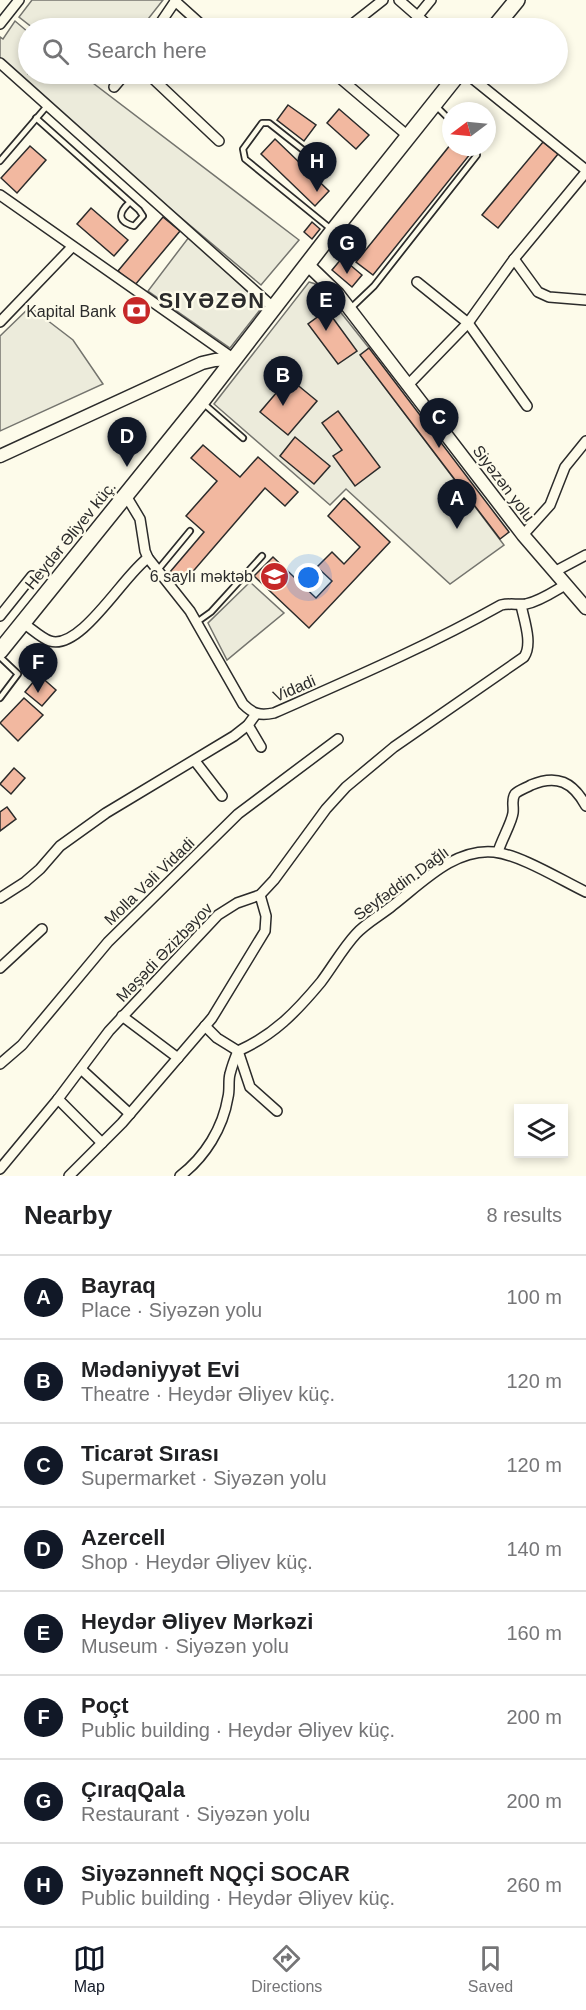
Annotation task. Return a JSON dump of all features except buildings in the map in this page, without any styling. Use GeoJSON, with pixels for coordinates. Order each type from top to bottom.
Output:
{"type":"FeatureCollection","features":[{"type":"Feature","properties":{"kind":"main road"},"geometry":{"type":"LineString","coordinates":[[502,18],[517,0]]}},
{"type":"Feature","properties":{"kind":"main road","name":"Heydər Əliyev küç."},"geometry":{"type":"LineString","coordinates":[[0,651],[201,402],[450,84]]}},
{"type":"Feature","properties":{"kind":"street"},"geometry":{"type":"LineString","coordinates":[[0,24],[19,0]]}},
{"type":"Feature","properties":{"kind":"street"},"geometry":{"type":"LineString","coordinates":[[360,18],[383,0]]}},
{"type":"Feature","properties":{"kind":"street"},"geometry":{"type":"LineString","coordinates":[[399,0],[419,18]]}},
{"type":"Feature","properties":{"kind":"street"},"geometry":{"type":"LineString","coordinates":[[417,16],[431,0]]}},
{"type":"Feature","properties":{"kind":"street"},"geometry":{"type":"LineString","coordinates":[[164,18],[176,1],[194,18]]}},
{"type":"Feature","properties":{"kind":"street"},"geometry":{"type":"LineString","coordinates":[[0,63],[18,79]]}},
{"type":"Feature","properties":{"kind":"street"},"geometry":{"type":"LineString","coordinates":[[24,84],[274,308]]}},
{"type":"Feature","properties":{"kind":"street"},"geometry":{"type":"LineString","coordinates":[[159,84],[219,141]]}},
{"type":"Feature","properties":{"kind":"street"},"geometry":{"type":"LineString","coordinates":[[346,84],[408,136]]}},
{"type":"Feature","properties":{"kind":"street"},"geometry":{"type":"LineString","coordinates":[[408,386],[468,322],[514,259],[586,171],[479,84]]}},
{"type":"Feature","properties":{"kind":"street"},"geometry":{"type":"LineString","coordinates":[[0,195],[234,359]]}},
{"type":"Feature","properties":{"kind":"street"},"geometry":{"type":"LineString","coordinates":[[0,322],[72,247]]}},
{"type":"Feature","properties":{"kind":"street"},"geometry":{"type":"LineString","coordinates":[[514,259],[538,292],[549,297],[586,300]]}},
{"type":"Feature","properties":{"kind":"street","name":"Siyəzən yolu"},"geometry":{"type":"LineString","coordinates":[[308,265],[327,282],[350,309],[523,535],[586,608]]}},
{"type":"Feature","properties":{"kind":"street"},"geometry":{"type":"LineString","coordinates":[[417,282],[468,322],[527,406]]}},
{"type":"Feature","properties":{"kind":"street"},"geometry":{"type":"LineString","coordinates":[[0,456],[202,363],[234,359]]}},
{"type":"Feature","properties":{"kind":"street"},"geometry":{"type":"LineString","coordinates":[[523,535],[550,505],[565,467],[586,441]]}},
{"type":"Feature","properties":{"kind":"street"},"geometry":{"type":"LineString","coordinates":[[125,494],[141,519],[148,558],[197,622],[243,704],[256,714]]}},
{"type":"Feature","properties":{"kind":"street"},"geometry":{"type":"LineString","coordinates":[[554,572],[586,555]]}},
{"type":"Feature","properties":{"kind":"street"},"geometry":{"type":"LineString","coordinates":[[23,623],[48,641],[57,642],[66,639],[84,627],[104,608],[148,558]]}},
{"type":"Feature","properties":{"kind":"street"},"geometry":{"type":"LineString","coordinates":[[0,616],[32,576]]}},
{"type":"Feature","properties":{"kind":"street","name":"Vidadi"},"geometry":{"type":"LineString","coordinates":[[0,898],[25,882],[60,846],[106,813],[234,736],[248,725],[256,714],[264,716],[274,713],[383,665],[452,632],[501,605],[521,605],[536,601],[565,585]]}},
{"type":"Feature","properties":{"kind":"street","name":"Məşədi Əzizbəyov"},"geometry":{"type":"LineString","coordinates":[[0,1169],[122,1016],[218,915],[237,903],[260,895],[274,880],[326,809],[346,787],[394,747],[524,657],[528,643],[521,605]]}},
{"type":"Feature","properties":{"kind":"street"},"geometry":{"type":"LineString","coordinates":[[248,725],[261,747]]}},
{"type":"Feature","properties":{"kind":"street","name":"Molla Vəli Vidadi"},"geometry":{"type":"LineString","coordinates":[[0,1065],[22,1045],[108,942],[238,814],[338,739]]}},
{"type":"Feature","properties":{"kind":"street"},"geometry":{"type":"LineString","coordinates":[[195,761],[222,796]]}},
{"type":"Feature","properties":{"kind":"street"},"geometry":{"type":"LineString","coordinates":[[498,852],[513,815],[513,798],[516,792],[536,783],[558,780],[571,785],[586,806]]}},
{"type":"Feature","properties":{"kind":"street","name":"Seyfəddin Dağlı"},"geometry":{"type":"LineString","coordinates":[[238,1051],[261,1040],[285,1021],[320,982],[357,933],[447,864],[466,855],[482,851],[498,852],[523,861],[586,892]]}},
{"type":"Feature","properties":{"kind":"street"},"geometry":{"type":"LineString","coordinates":[[69,1176],[130,1114],[212,1018],[265,931],[266,916],[260,895]]}},
{"type":"Feature","properties":{"kind":"street"},"geometry":{"type":"LineString","coordinates":[[0,968],[42,929]]}},
{"type":"Feature","properties":{"kind":"street"},"geometry":{"type":"LineString","coordinates":[[122,1016],[178,1058]]}},
{"type":"Feature","properties":{"kind":"street"},"geometry":{"type":"LineString","coordinates":[[205,1026],[217,1038],[238,1051],[250,1087],[277,1111]]}},
{"type":"Feature","properties":{"kind":"street"},"geometry":{"type":"LineString","coordinates":[[180,1176],[206,1150],[219,1129],[228,1098],[230,1075],[238,1051]]}},
{"type":"Feature","properties":{"kind":"street"},"geometry":{"type":"LineString","coordinates":[[81,1069],[130,1114]]}},
{"type":"Feature","properties":{"kind":"street"},"geometry":{"type":"LineString","coordinates":[[58,1099],[102,1143]]}},
{"type":"Feature","properties":{"kind":"lane"},"geometry":{"type":"LineString","coordinates":[[434,104],[442,112]]}},
{"type":"Feature","properties":{"kind":"lane"},"geometry":{"type":"LineString","coordinates":[[0,161],[48,105]]}},
{"type":"Feature","properties":{"kind":"lane"},"geometry":{"type":"LineString","coordinates":[[36,118],[139,210],[142,216],[134,226],[122,219],[120,214],[130,202]]}},
{"type":"Feature","properties":{"kind":"lane"},"geometry":{"type":"LineString","coordinates":[[326,168],[269,123],[262,123],[243,149],[245,159],[333,231]]}},
{"type":"Feature","properties":{"kind":"lane"},"geometry":{"type":"LineString","coordinates":[[350,309],[374,286],[476,156]]}},
{"type":"Feature","properties":{"kind":"lane"},"geometry":{"type":"LineString","coordinates":[[201,402],[243,438]]}},
{"type":"Feature","properties":{"kind":"lane"},"geometry":{"type":"LineString","coordinates":[[157,570],[190,531]]}},
{"type":"Feature","properties":{"kind":"lane"},"geometry":{"type":"LineString","coordinates":[[197,622],[211,612],[262,556]]}},
{"type":"Feature","properties":{"kind":"lane"},"geometry":{"type":"LineString","coordinates":[[0,657],[18,674],[0,698]]}},
{"type":"Feature","properties":{"kind":"shaded area"},"geometry":{"type":"Polygon","coordinates":[[[32,0],[163,0],[149,18],[19,17],[32,0]]]}},
{"type":"Feature","properties":{"kind":"shaded area"},"geometry":{"type":"Polygon","coordinates":[[[15,21],[18,24],[18,74],[0,58],[0,37],[3,39],[15,21]]]}},
{"type":"Feature","properties":{"kind":"shaded area"},"geometry":{"type":"Polygon","coordinates":[[[29,84],[94,84],[299,240],[261,285],[148,190],[29,84]]]}},
{"type":"Feature","properties":{"kind":"shaded area"},"geometry":{"type":"Polygon","coordinates":[[[189,237],[263,306],[230,348],[148,291],[189,237]]]}},
{"type":"Feature","properties":{"kind":"shaded area"},"geometry":{"type":"Polygon","coordinates":[[[309,282],[319,285],[369,348],[361,356],[504,545],[450,584],[346,489],[330,505],[214,404],[309,282]]]}},
{"type":"Feature","properties":{"kind":"shaded area"},"geometry":{"type":"Polygon","coordinates":[[[30,307],[73,340],[103,384],[0,431],[0,336],[30,307]]]}},
{"type":"Feature","properties":{"kind":"shaded area"},"geometry":{"type":"Polygon","coordinates":[[[250,582],[284,613],[227,660],[208,623],[250,582]]]}},
{"type":"Feature","properties":{"kind":"place","name":"Siyəzənneft NQÇİ SOCAR"},"geometry":{"type":"Point","coordinates":[317,192]}},
{"type":"Feature","properties":{"kind":"place","name":"ÇıraqQala"},"geometry":{"type":"Point","coordinates":[347,274]}},
{"type":"Feature","properties":{"kind":"place","name":"Kapital Bank"},"geometry":{"type":"Point","coordinates":[137,311]}},
{"type":"Feature","properties":{"kind":"place","name":"Heydər Əliyev Mərkəzi"},"geometry":{"type":"Point","coordinates":[326,331]}},
{"type":"Feature","properties":{"kind":"place","name":"Mədəniyyət Evi"},"geometry":{"type":"Point","coordinates":[283,406]}},
{"type":"Feature","properties":{"kind":"place","name":"Ticarət Sırası"},"geometry":{"type":"Point","coordinates":[439,448]}},
{"type":"Feature","properties":{"kind":"place","name":"Azercell"},"geometry":{"type":"Point","coordinates":[127,467]}},
{"type":"Feature","properties":{"kind":"place","name":"Bayraq"},"geometry":{"type":"Point","coordinates":[457,529]}},
{"type":"Feature","properties":{"kind":"place","name":"6 saylı məktəb"},"geometry":{"type":"Point","coordinates":[274,576]}},
{"type":"Feature","properties":{"kind":"place","name":"Poçt"},"geometry":{"type":"Point","coordinates":[38,693]}},
{"type":"Feature","properties":{"kind":"district","name":"SIYƏZƏN"},"geometry":{"type":"Point","coordinates":[212,300]}}]}
